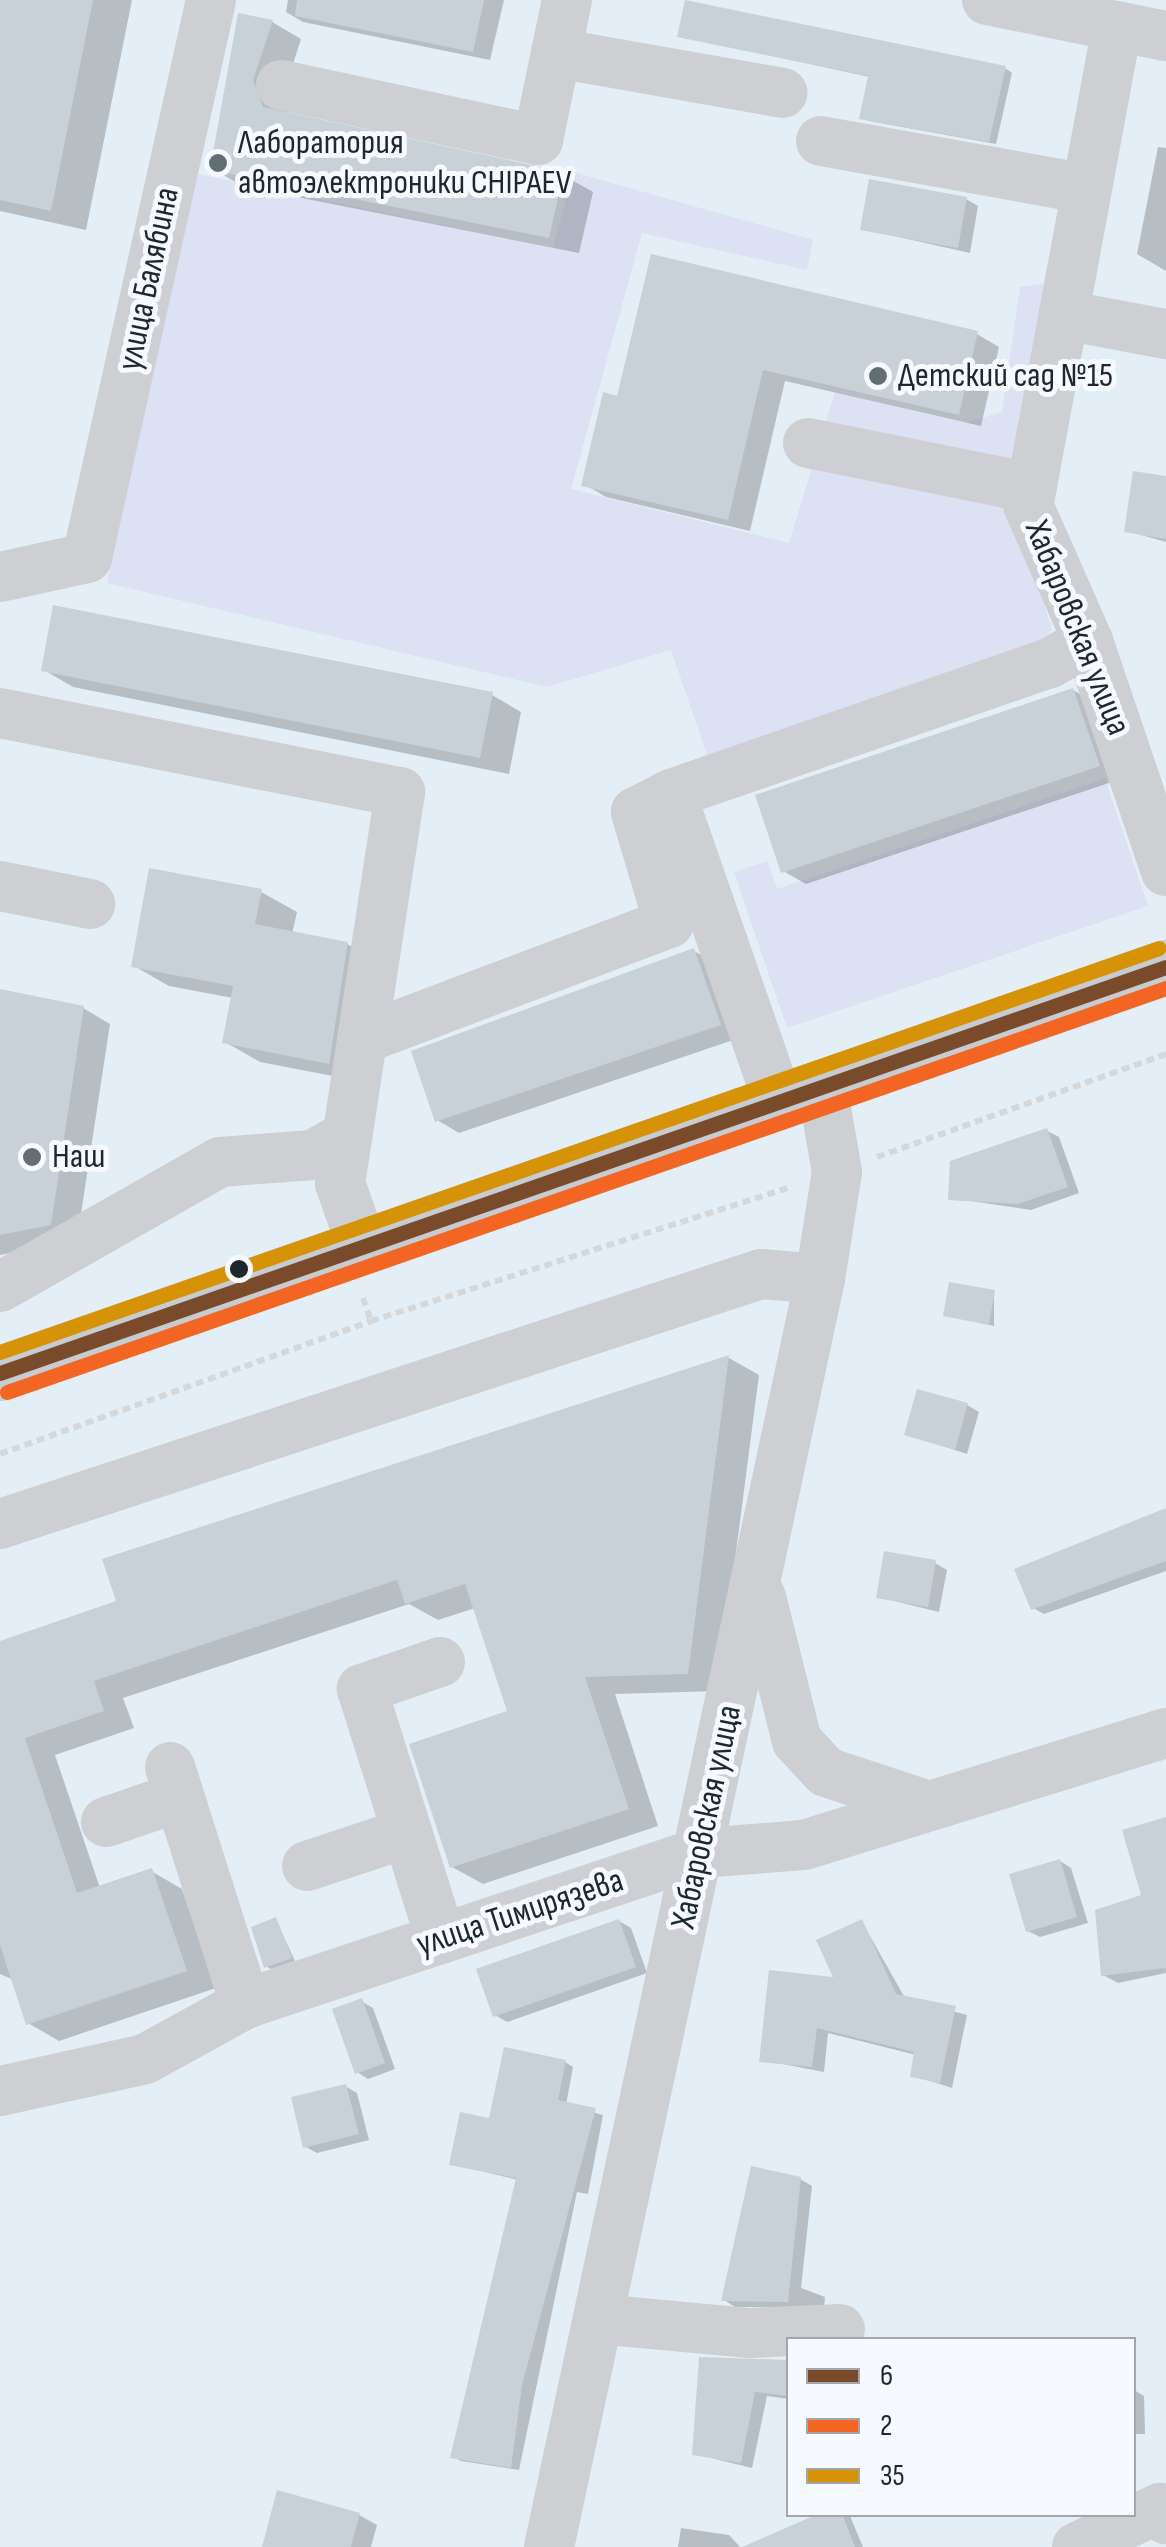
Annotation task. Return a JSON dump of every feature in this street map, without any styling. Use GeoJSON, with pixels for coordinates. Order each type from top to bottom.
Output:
{"type":"FeatureCollection","features":[{"type":"Feature","properties":{"kind":"main road"},"geometry":{"type":"LineString","coordinates":[[0,1372],[1166,967]]}},
{"type":"Feature","properties":{"kind":"street","name":"улица Балябина"},"geometry":{"type":"LineString","coordinates":[[0,577],[87,558],[211,0]]}},
{"type":"Feature","properties":{"kind":"street"},"geometry":{"type":"LineString","coordinates":[[281,85],[538,140],[567,0]]}},
{"type":"Feature","properties":{"kind":"street"},"geometry":{"type":"LineString","coordinates":[[988,0],[1166,36]]}},
{"type":"Feature","properties":{"kind":"street","name":"Хабаровская улица"},"geometry":{"type":"LineString","coordinates":[[1117,27],[1028,505],[1088,641],[1166,871]]}},
{"type":"Feature","properties":{"kind":"street"},"geometry":{"type":"LineString","coordinates":[[556,53],[782,93]]}},
{"type":"Feature","properties":{"kind":"street"},"geometry":{"type":"LineString","coordinates":[[821,141],[1087,188]]}},
{"type":"Feature","properties":{"kind":"street"},"geometry":{"type":"LineString","coordinates":[[1064,315],[1166,334]]}},
{"type":"Feature","properties":{"kind":"street"},"geometry":{"type":"LineString","coordinates":[[808,443],[1032,488]]}},
{"type":"Feature","properties":{"kind":"street"},"geometry":{"type":"LineString","coordinates":[[362,1039],[669,924],[636,812],[672,794],[1050,663],[1088,641]]}},
{"type":"Feature","properties":{"kind":"street"},"geometry":{"type":"LineString","coordinates":[[0,713],[400,792],[340,1184],[362,1246]]}},
{"type":"Feature","properties":{"kind":"street","name":"Хабаровская улица"},"geometry":{"type":"LineString","coordinates":[[549,2547],[700,1853],[820,1279],[838,1172],[800,1093],[672,794]]}},
{"type":"Feature","properties":{"kind":"street"},"geometry":{"type":"LineString","coordinates":[[0,886],[90,904]]}},
{"type":"Feature","properties":{"kind":"street"},"geometry":{"type":"LineString","coordinates":[[0,1287],[220,1162],[312,1155],[348,1135]]}},
{"type":"Feature","properties":{"kind":"street"},"geometry":{"type":"LineString","coordinates":[[0,1524],[762,1274],[820,1279]]}},
{"type":"Feature","properties":{"kind":"street"},"geometry":{"type":"LineString","coordinates":[[758,1577],[796,1741],[826,1772],[929,1806]]}},
{"type":"Feature","properties":{"kind":"street"},"geometry":{"type":"LineString","coordinates":[[440,1662],[362,1689],[442,1939]]}},
{"type":"Feature","properties":{"kind":"street","name":"улица Тимирязева"},"geometry":{"type":"LineString","coordinates":[[0,2091],[145,2059],[245,2004],[700,1853],[804,1845],[1166,1733]]}},
{"type":"Feature","properties":{"kind":"street"},"geometry":{"type":"LineString","coordinates":[[106,1822],[175,1782],[245,2004]]}},
{"type":"Feature","properties":{"kind":"street"},"geometry":{"type":"LineString","coordinates":[[307,1866],[407,1832]]}},
{"type":"Feature","properties":{"kind":"street"},"geometry":{"type":"LineString","coordinates":[[598,2319],[750,2334],[840,2330]]}},
{"type":"Feature","properties":{"kind":"street"},"geometry":{"type":"LineString","coordinates":[[1077,2547],[1160,2508],[1166,2518]]}},
{"type":"Feature","properties":{"kind":"path"},"geometry":{"type":"LineString","coordinates":[[0,1454],[371,1320],[838,1172],[1166,1054]]}},
{"type":"Feature","properties":{"kind":"shaded area"},"geometry":{"type":"Polygon","coordinates":[[[573,172],[813,240],[807,270],[642,233],[571,489],[789,543],[835,392],[965,423],[1002,412],[1020,287],[1054,282],[1030,562],[1052,629],[1041,646],[708,758],[671,650],[547,687],[107,583],[198,174],[553,248],[573,172]]]}},
{"type":"Feature","properties":{"kind":"shaded area"},"geometry":{"type":"Polygon","coordinates":[[[1105,779],[1148,906],[787,1028],[734,872],[767,861],[777,889],[1105,779]]]}},
{"type":"Feature","properties":{"kind":"building"},"geometry":{"type":"Polygon","coordinates":[[[0,0],[93,0],[51,211],[0,200],[0,0]]]}},
{"type":"Feature","properties":{"kind":"building"},"geometry":{"type":"Polygon","coordinates":[[[297,0],[484,0],[473,52],[295,16],[297,0]]]}},
{"type":"Feature","properties":{"kind":"building"},"geometry":{"type":"Polygon","coordinates":[[[685,0],[1006,66],[989,142],[859,119],[868,76],[677,37],[685,0]]]}},
{"type":"Feature","properties":{"kind":"building"},"geometry":{"type":"Polygon","coordinates":[[[238,13],[273,20],[253,80],[263,107],[564,172],[549,238],[210,170],[238,13]]]}},
{"type":"Feature","properties":{"kind":"building"},"geometry":{"type":"Polygon","coordinates":[[[869,179],[967,197],[958,248],[860,230],[869,179]]]}},
{"type":"Feature","properties":{"kind":"building","name":"Детский сад №15"},"geometry":{"type":"Polygon","coordinates":[[[651,254],[978,331],[959,415],[763,370],[728,520],[581,486],[603,392],[617,396],[651,254]]]}},
{"type":"Feature","properties":{"kind":"building"},"geometry":{"type":"Polygon","coordinates":[[[1133,471],[1166,476],[1166,539],[1124,532],[1133,471]]]}},
{"type":"Feature","properties":{"kind":"building"},"geometry":{"type":"Polygon","coordinates":[[[53,605],[493,692],[480,758],[41,671],[53,605]]]}},
{"type":"Feature","properties":{"kind":"building"},"geometry":{"type":"Polygon","coordinates":[[[1073,688],[1100,766],[781,873],[755,795],[1073,688]]]}},
{"type":"Feature","properties":{"kind":"building"},"geometry":{"type":"Polygon","coordinates":[[[149,868],[262,889],[255,924],[348,942],[329,1064],[222,1043],[233,986],[131,967],[149,868]]]}},
{"type":"Feature","properties":{"kind":"building"},"geometry":{"type":"Polygon","coordinates":[[[694,948],[721,1025],[435,1122],[411,1051],[694,948]]]}},
{"type":"Feature","properties":{"kind":"building"},"geometry":{"type":"Polygon","coordinates":[[[0,989],[84,1006],[51,1225],[0,1235],[0,989]]]}},
{"type":"Feature","properties":{"kind":"building"},"geometry":{"type":"Polygon","coordinates":[[[1047,1128],[1068,1187],[1018,1204],[948,1200],[950,1161],[1047,1128]]]}},
{"type":"Feature","properties":{"kind":"building"},"geometry":{"type":"Polygon","coordinates":[[[949,1282],[995,1290],[989,1325],[943,1316],[949,1282]]]}},
{"type":"Feature","properties":{"kind":"building"},"geometry":{"type":"Polygon","coordinates":[[[729,1355],[688,1674],[585,1677],[629,1809],[450,1868],[409,1744],[507,1711],[465,1584],[405,1604],[397,1580],[94,1681],[104,1711],[25,1738],[77,1893],[152,1868],[187,1971],[26,2025],[0,1945],[0,1641],[116,1601],[102,1559],[729,1355]]]}},
{"type":"Feature","properties":{"kind":"building"},"geometry":{"type":"Polygon","coordinates":[[[917,1389],[968,1403],[955,1450],[904,1435],[917,1389]]]}},
{"type":"Feature","properties":{"kind":"building"},"geometry":{"type":"Polygon","coordinates":[[[1166,1508],[1166,1561],[1031,1610],[1014,1569],[1166,1508]]]}},
{"type":"Feature","properties":{"kind":"building"},"geometry":{"type":"Polygon","coordinates":[[[884,1551],[936,1560],[928,1607],[876,1598],[884,1551]]]}},
{"type":"Feature","properties":{"kind":"building"},"geometry":{"type":"Polygon","coordinates":[[[1166,1817],[1166,1968],[1101,1976],[1095,1910],[1141,1895],[1122,1830],[1166,1817]]]}},
{"type":"Feature","properties":{"kind":"building"},"geometry":{"type":"Polygon","coordinates":[[[1060,1859],[1077,1917],[1026,1932],[1009,1874],[1060,1859]]]}},
{"type":"Feature","properties":{"kind":"building"},"geometry":{"type":"Polygon","coordinates":[[[276,1917],[292,1958],[264,1968],[251,1927],[276,1917]]]}},
{"type":"Feature","properties":{"kind":"building"},"geometry":{"type":"Polygon","coordinates":[[[619,1919],[636,1967],[493,2017],[476,1969],[619,1919]]]}},
{"type":"Feature","properties":{"kind":"building"},"geometry":{"type":"Polygon","coordinates":[[[862,1919],[896,1994],[956,2006],[940,2083],[910,2077],[914,2052],[817,2028],[812,2067],[759,2062],[769,1970],[833,1977],[816,1940],[862,1919]]]}},
{"type":"Feature","properties":{"kind":"building"},"geometry":{"type":"Polygon","coordinates":[[[362,1998],[385,2063],[355,2074],[332,2009],[362,1998]]]}},
{"type":"Feature","properties":{"kind":"building"},"geometry":{"type":"Polygon","coordinates":[[[504,2047],[566,2060],[558,2100],[596,2108],[522,2385],[511,2468],[450,2458],[516,2178],[449,2165],[460,2112],[489,2118],[504,2047]]]}},
{"type":"Feature","properties":{"kind":"building"},"geometry":{"type":"Polygon","coordinates":[[[346,2084],[359,2134],[303,2148],[291,2097],[346,2084]]]}},
{"type":"Feature","properties":{"kind":"building"},"geometry":{"type":"Polygon","coordinates":[[[751,2166],[801,2177],[788,2302],[721,2301],[751,2166]]]}},
{"type":"Feature","properties":{"kind":"building"},"geometry":{"type":"Polygon","coordinates":[[[699,2357],[786,2360],[786,2396],[755,2392],[741,2463],[692,2455],[699,2357]]]}},
{"type":"Feature","properties":{"kind":"building"},"geometry":{"type":"Polygon","coordinates":[[[277,2490],[360,2513],[351,2547],[262,2547],[277,2490]]]}},
{"type":"Feature","properties":{"kind":"building"},"geometry":{"type":"Polygon","coordinates":[[[811,2517],[843,2517],[855,2547],[742,2547],[811,2517]]]}},
{"type":"Feature","properties":{"kind":"transit line","name":"35"},"geometry":{"type":"LineString","coordinates":[[0,1352],[1159,948]]}},
{"type":"Feature","properties":{"kind":"transit line","name":"6"},"geometry":{"type":"LineString","coordinates":[[0,1373],[1166,967]]}},
{"type":"Feature","properties":{"kind":"transit line","name":"2"},"geometry":{"type":"LineString","coordinates":[[7,1392],[1166,988]]}},
{"type":"Feature","properties":{"kind":"place","name":"Лаборатория автоэлектроники CHIPAEV"},"geometry":{"type":"Point","coordinates":[218,163]}},
{"type":"Feature","properties":{"kind":"place","name":"Детский сад №15"},"geometry":{"type":"Point","coordinates":[878,376]}},
{"type":"Feature","properties":{"kind":"place","name":"Наш"},"geometry":{"type":"Point","coordinates":[32,1157]}}]}
